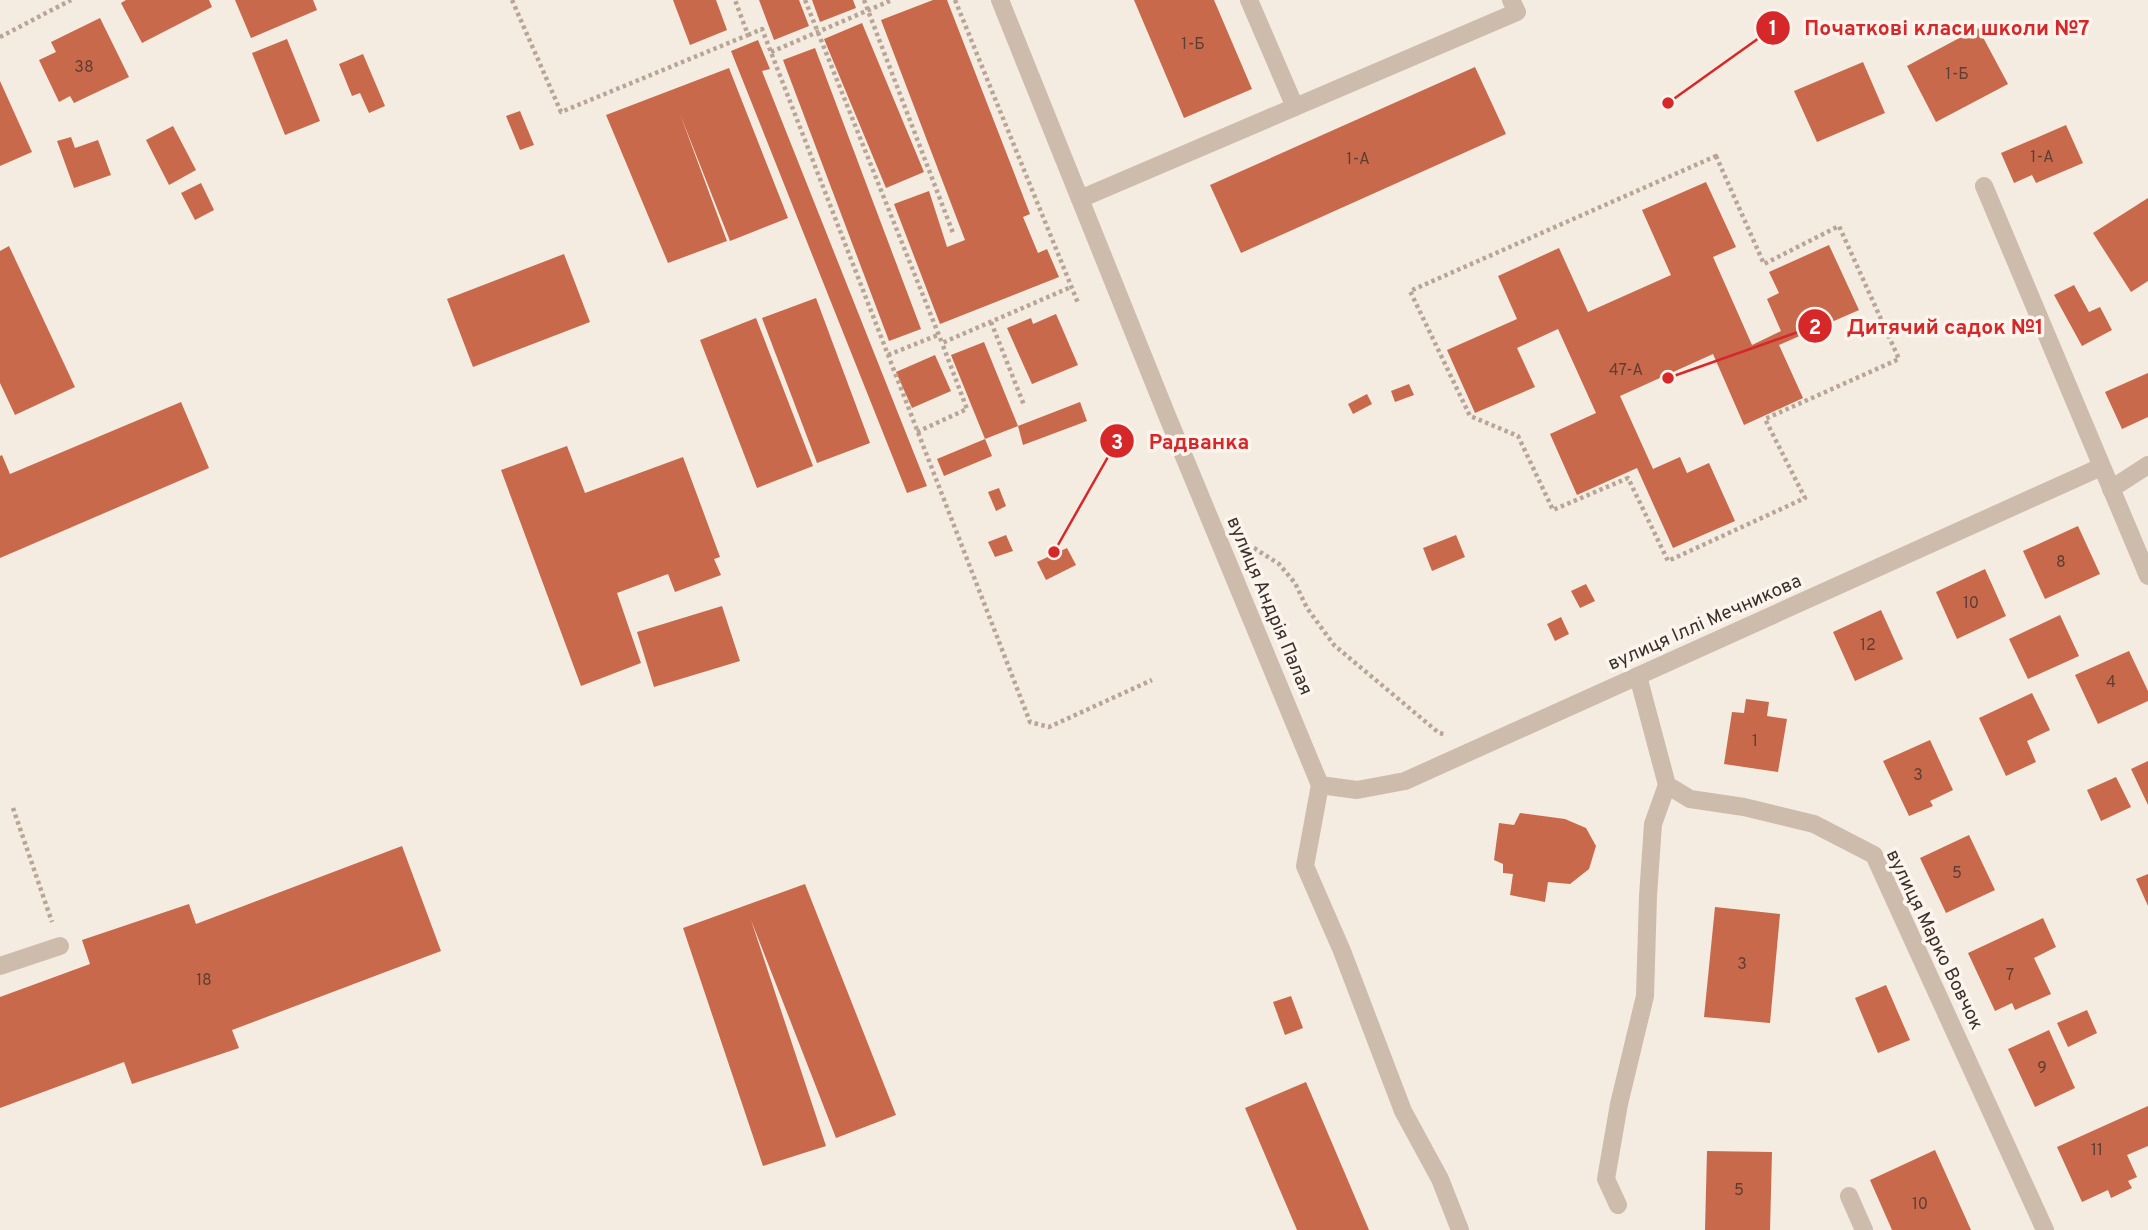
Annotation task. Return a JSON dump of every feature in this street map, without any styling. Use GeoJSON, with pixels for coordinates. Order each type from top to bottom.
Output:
{"type":"FeatureCollection","features":[{"type":"Feature","properties":{"kind":"street","name":"вулиця Андрія Палая"},"geometry":{"type":"LineString","coordinates":[[1000,0],[1320,785]]}},
{"type":"Feature","properties":{"kind":"street"},"geometry":{"type":"LineString","coordinates":[[1249,0],[1295,107]]}},
{"type":"Feature","properties":{"kind":"street"},"geometry":{"type":"LineString","coordinates":[[1080,199],[1517,12],[1511,0]]}},
{"type":"Feature","properties":{"kind":"street"},"geometry":{"type":"LineString","coordinates":[[1984,186],[2148,576]]}},
{"type":"Feature","properties":{"kind":"street"},"geometry":{"type":"LineString","coordinates":[[2111,489],[2148,465]]}},
{"type":"Feature","properties":{"kind":"street","name":"вулиця Іллі Мечникова"},"geometry":{"type":"LineString","coordinates":[[1320,785],[1357,790],[1405,781],[2101,467]]}},
{"type":"Feature","properties":{"kind":"street"},"geometry":{"type":"LineString","coordinates":[[1618,1205],[1606,1179],[1619,1104],[1645,996],[1653,824],[1667,785],[1638,676]]}},
{"type":"Feature","properties":{"kind":"street"},"geometry":{"type":"LineString","coordinates":[[1320,785],[1305,866],[1342,951],[1403,1111],[1440,1179],[1460,1230]]}},
{"type":"Feature","properties":{"kind":"street","name":"вулиця Марко Вовчок"},"geometry":{"type":"LineString","coordinates":[[1667,785],[1689,799],[1744,807],[1814,824],[1874,855],[2045,1230]]}},
{"type":"Feature","properties":{"kind":"street"},"geometry":{"type":"LineString","coordinates":[[0,966],[60,946]]}},
{"type":"Feature","properties":{"kind":"street"},"geometry":{"type":"LineString","coordinates":[[1849,1196],[1864,1230]]}},
{"type":"Feature","properties":{"kind":"path"},"geometry":{"type":"LineString","coordinates":[[0,37],[71,0]]}},
{"type":"Feature","properties":{"kind":"path"},"geometry":{"type":"LineString","coordinates":[[512,0],[561,112],[762,29],[1030,722],[1049,727],[1152,680]]}},
{"type":"Feature","properties":{"kind":"path"},"geometry":{"type":"LineString","coordinates":[[735,0],[748,35]]}},
{"type":"Feature","properties":{"kind":"path"},"geometry":{"type":"LineString","coordinates":[[805,0],[967,409],[917,432]]}},
{"type":"Feature","properties":{"kind":"path"},"geometry":{"type":"LineString","coordinates":[[864,0],[953,233]]}},
{"type":"Feature","properties":{"kind":"path"},"geometry":{"type":"LineString","coordinates":[[771,52],[892,0]]}},
{"type":"Feature","properties":{"kind":"path"},"geometry":{"type":"LineString","coordinates":[[955,0],[1078,303]]}},
{"type":"Feature","properties":{"kind":"path"},"geometry":{"type":"LineString","coordinates":[[1716,156],[1764,264],[1839,226],[1899,359],[1765,419],[1805,498],[1668,561],[1628,478],[1553,510],[1518,436],[1470,416],[1410,291],[1716,156]]}},
{"type":"Feature","properties":{"kind":"path"},"geometry":{"type":"LineString","coordinates":[[942,343],[1071,287]]}},
{"type":"Feature","properties":{"kind":"path"},"geometry":{"type":"LineString","coordinates":[[991,322],[1024,405]]}},
{"type":"Feature","properties":{"kind":"path"},"geometry":{"type":"LineString","coordinates":[[888,355],[938,335]]}},
{"type":"Feature","properties":{"kind":"path"},"geometry":{"type":"LineString","coordinates":[[1254,548],[1279,564],[1295,583],[1307,608],[1334,645],[1362,670],[1439,733],[1486,745]]}},
{"type":"Feature","properties":{"kind":"path"},"geometry":{"type":"LineString","coordinates":[[13,808],[60,946]]}},
{"type":"Feature","properties":{"kind":"building"},"geometry":{"type":"Polygon","coordinates":[[[126,0],[209,0],[212,7],[142,43],[121,3],[126,0]]]}},
{"type":"Feature","properties":{"kind":"building"},"geometry":{"type":"Polygon","coordinates":[[[235,0],[313,0],[317,10],[251,38],[235,0]]]}},
{"type":"Feature","properties":{"kind":"building"},"geometry":{"type":"Polygon","coordinates":[[[673,0],[716,0],[727,30],[690,45],[673,0]]]}},
{"type":"Feature","properties":{"kind":"building"},"geometry":{"type":"Polygon","coordinates":[[[759,0],[799,0],[809,26],[774,40],[759,0]]]}},
{"type":"Feature","properties":{"kind":"building"},"geometry":{"type":"Polygon","coordinates":[[[812,0],[853,0],[856,8],[820,22],[812,0]]]}},
{"type":"Feature","properties":{"kind":"building"},"geometry":{"type":"Polygon","coordinates":[[[933,0],[947,0],[1030,214],[1023,217],[1038,253],[1047,249],[1059,277],[940,324],[894,204],[929,191],[947,247],[965,240],[881,20],[933,0]]]}},
{"type":"Feature","properties":{"kind":"building"},"geometry":{"type":"Polygon","coordinates":[[[1134,0],[1214,0],[1252,89],[1184,118],[1134,0]]]}},
{"type":"Feature","properties":{"kind":"building"},"geometry":{"type":"Polygon","coordinates":[[[100,18],[129,77],[74,103],[70,96],[59,102],[39,60],[56,52],[51,42],[100,18]]]}},
{"type":"Feature","properties":{"kind":"building"},"geometry":{"type":"Polygon","coordinates":[[[862,23],[924,172],[886,188],[824,39],[862,23]]]}},
{"type":"Feature","properties":{"kind":"building"},"geometry":{"type":"Polygon","coordinates":[[[1978,28],[2008,84],[1936,122],[1907,66],[1978,28]]]}},
{"type":"Feature","properties":{"kind":"building"},"geometry":{"type":"Polygon","coordinates":[[[287,39],[320,121],[285,135],[252,53],[287,39]]]}},
{"type":"Feature","properties":{"kind":"building"},"geometry":{"type":"Polygon","coordinates":[[[758,40],[770,69],[762,71],[927,486],[907,493],[731,51],[758,40]]]}},
{"type":"Feature","properties":{"kind":"building"},"geometry":{"type":"Polygon","coordinates":[[[815,48],[921,329],[889,341],[783,60],[815,48]]]}},
{"type":"Feature","properties":{"kind":"building"},"geometry":{"type":"Polygon","coordinates":[[[363,54],[385,106],[369,113],[360,93],[352,96],[339,64],[363,54]]]}},
{"type":"Feature","properties":{"kind":"building"},"geometry":{"type":"Polygon","coordinates":[[[1863,62],[1885,113],[1817,142],[1794,91],[1863,62]]]}},
{"type":"Feature","properties":{"kind":"building"},"geometry":{"type":"Polygon","coordinates":[[[1475,67],[1506,134],[1241,253],[1210,185],[1475,67]]]}},
{"type":"Feature","properties":{"kind":"building"},"geometry":{"type":"Polygon","coordinates":[[[729,68],[788,218],[730,241],[680,114],[727,241],[668,263],[606,115],[729,68]]]}},
{"type":"Feature","properties":{"kind":"building"},"geometry":{"type":"Polygon","coordinates":[[[0,81],[32,152],[0,166],[0,81]]]}},
{"type":"Feature","properties":{"kind":"building"},"geometry":{"type":"Polygon","coordinates":[[[520,111],[534,145],[520,150],[506,116],[520,111]]]}},
{"type":"Feature","properties":{"kind":"building"},"geometry":{"type":"Polygon","coordinates":[[[2066,125],[2083,163],[2036,183],[2032,175],[2014,183],[2001,153],[2066,125]]]}},
{"type":"Feature","properties":{"kind":"building"},"geometry":{"type":"Polygon","coordinates":[[[173,126],[196,170],[169,185],[146,140],[173,126]]]}},
{"type":"Feature","properties":{"kind":"building"},"geometry":{"type":"Polygon","coordinates":[[[71,137],[75,148],[98,140],[111,175],[74,188],[57,141],[71,137]]]}},
{"type":"Feature","properties":{"kind":"building"},"geometry":{"type":"Polygon","coordinates":[[[1706,182],[1736,247],[1713,257],[1752,345],[1781,331],[1767,299],[1779,293],[1769,272],[1829,245],[1859,310],[1779,345],[1803,398],[1744,425],[1713,354],[1620,396],[1653,469],[1680,457],[1687,473],[1709,463],[1735,521],[1673,548],[1637,468],[1577,495],[1550,434],[1596,413],[1558,329],[1517,348],[1535,387],[1475,413],[1447,350],[1517,319],[1498,276],[1559,248],[1588,312],[1671,275],[1642,210],[1706,182]]]}},
{"type":"Feature","properties":{"kind":"building"},"geometry":{"type":"Polygon","coordinates":[[[201,183],[214,210],[195,220],[181,193],[201,183]]]}},
{"type":"Feature","properties":{"kind":"building"},"geometry":{"type":"Polygon","coordinates":[[[2148,198],[2148,281],[2131,292],[2093,233],[2148,198]]]}},
{"type":"Feature","properties":{"kind":"building"},"geometry":{"type":"Polygon","coordinates":[[[9,246],[75,387],[15,415],[0,383],[0,251],[9,246]]]}},
{"type":"Feature","properties":{"kind":"building"},"geometry":{"type":"Polygon","coordinates":[[[564,254],[590,322],[473,367],[447,299],[564,254]]]}},
{"type":"Feature","properties":{"kind":"building"},"geometry":{"type":"Polygon","coordinates":[[[2074,285],[2089,312],[2100,307],[2112,330],[2082,346],[2054,295],[2074,285]]]}},
{"type":"Feature","properties":{"kind":"building"},"geometry":{"type":"Polygon","coordinates":[[[816,298],[870,443],[817,463],[762,318],[816,298]]]}},
{"type":"Feature","properties":{"kind":"building"},"geometry":{"type":"Polygon","coordinates":[[[1056,314],[1078,365],[1032,384],[1007,328],[1031,318],[1033,324],[1056,314]]]}},
{"type":"Feature","properties":{"kind":"building"},"geometry":{"type":"Polygon","coordinates":[[[756,318],[813,466],[757,488],[700,340],[756,318]]]}},
{"type":"Feature","properties":{"kind":"building"},"geometry":{"type":"Polygon","coordinates":[[[984,342],[1018,426],[985,439],[951,355],[984,342]]]}},
{"type":"Feature","properties":{"kind":"building"},"geometry":{"type":"Polygon","coordinates":[[[935,355],[951,391],[912,408],[896,372],[935,355]]]}},
{"type":"Feature","properties":{"kind":"building"},"geometry":{"type":"Polygon","coordinates":[[[2148,373],[2148,417],[2122,429],[2105,392],[2148,373]]]}},
{"type":"Feature","properties":{"kind":"building"},"geometry":{"type":"Polygon","coordinates":[[[1409,384],[1414,395],[1395,402],[1391,391],[1409,384]]]}},
{"type":"Feature","properties":{"kind":"building"},"geometry":{"type":"Polygon","coordinates":[[[1367,394],[1372,404],[1353,414],[1348,404],[1367,394]]]}},
{"type":"Feature","properties":{"kind":"building"},"geometry":{"type":"Polygon","coordinates":[[[181,402],[209,468],[0,558],[0,456],[2,455],[10,474],[181,402]]]}},
{"type":"Feature","properties":{"kind":"building"},"geometry":{"type":"Polygon","coordinates":[[[1080,402],[1087,421],[1023,445],[1018,426],[1080,402]]]}},
{"type":"Feature","properties":{"kind":"building"},"geometry":{"type":"Polygon","coordinates":[[[985,439],[992,456],[944,476],[937,459],[985,439]]]}},
{"type":"Feature","properties":{"kind":"building"},"geometry":{"type":"Polygon","coordinates":[[[567,446],[585,493],[683,457],[720,557],[714,559],[721,575],[675,592],[668,574],[617,593],[641,663],[581,686],[501,470],[567,446]]]}},
{"type":"Feature","properties":{"kind":"building"},"geometry":{"type":"Polygon","coordinates":[[[999,488],[1006,506],[996,511],[988,492],[999,488]]]}},
{"type":"Feature","properties":{"kind":"building"},"geometry":{"type":"Polygon","coordinates":[[[2078,526],[2100,574],[2045,599],[2023,551],[2078,526]]]}},
{"type":"Feature","properties":{"kind":"building"},"geometry":{"type":"Polygon","coordinates":[[[1006,535],[1013,551],[995,557],[988,542],[1006,535]]]}},
{"type":"Feature","properties":{"kind":"building"},"geometry":{"type":"Polygon","coordinates":[[[1456,535],[1465,557],[1432,571],[1423,548],[1456,535]]]}},
{"type":"Feature","properties":{"kind":"building"},"geometry":{"type":"Polygon","coordinates":[[[1067,548],[1076,565],[1046,580],[1037,562],[1067,548]]]}},
{"type":"Feature","properties":{"kind":"building"},"geometry":{"type":"Polygon","coordinates":[[[1985,569],[2006,616],[1957,639],[1936,592],[1985,569]]]}},
{"type":"Feature","properties":{"kind":"building"},"geometry":{"type":"Polygon","coordinates":[[[1586,584],[1595,601],[1580,608],[1571,591],[1586,584]]]}},
{"type":"Feature","properties":{"kind":"building"},"geometry":{"type":"Polygon","coordinates":[[[722,606],[740,661],[654,687],[637,632],[722,606]]]}},
{"type":"Feature","properties":{"kind":"building"},"geometry":{"type":"Polygon","coordinates":[[[1881,610],[1903,659],[1855,681],[1833,632],[1881,610]]]}},
{"type":"Feature","properties":{"kind":"building"},"geometry":{"type":"Polygon","coordinates":[[[2060,615],[2079,656],[2028,679],[2009,639],[2060,615]]]}},
{"type":"Feature","properties":{"kind":"building"},"geometry":{"type":"Polygon","coordinates":[[[1561,617],[1569,634],[1555,641],[1547,624],[1561,617]]]}},
{"type":"Feature","properties":{"kind":"building"},"geometry":{"type":"Polygon","coordinates":[[[2129,651],[2148,691],[2148,701],[2098,724],[2075,675],[2129,651]]]}},
{"type":"Feature","properties":{"kind":"building"},"geometry":{"type":"Polygon","coordinates":[[[2032,693],[2050,730],[2027,741],[2036,762],[2006,776],[1979,718],[2032,693]]]}},
{"type":"Feature","properties":{"kind":"building"},"geometry":{"type":"Polygon","coordinates":[[[1746,699],[1769,702],[1767,716],[1787,719],[1778,772],[1724,764],[1732,712],[1744,713],[1746,699]]]}},
{"type":"Feature","properties":{"kind":"building"},"geometry":{"type":"Polygon","coordinates":[[[1930,740],[1953,790],[1930,801],[1933,806],[1909,816],[1883,761],[1930,740]]]}},
{"type":"Feature","properties":{"kind":"building"},"geometry":{"type":"Polygon","coordinates":[[[2148,761],[2148,805],[2131,769],[2148,761]]]}},
{"type":"Feature","properties":{"kind":"building"},"geometry":{"type":"Polygon","coordinates":[[[2116,777],[2131,807],[2101,821],[2087,790],[2116,777]]]}},
{"type":"Feature","properties":{"kind":"building"},"geometry":{"type":"Polygon","coordinates":[[[1520,813],[1565,819],[1586,828],[1596,846],[1589,869],[1570,884],[1548,882],[1545,902],[1510,895],[1513,874],[1503,873],[1503,864],[1494,860],[1499,823],[1514,825],[1520,813]]]}},
{"type":"Feature","properties":{"kind":"building"},"geometry":{"type":"Polygon","coordinates":[[[1969,835],[1995,890],[1946,913],[1920,858],[1969,835]]]}},
{"type":"Feature","properties":{"kind":"building"},"geometry":{"type":"Polygon","coordinates":[[[402,846],[441,951],[232,1030],[239,1048],[132,1084],[124,1062],[0,1108],[0,997],[90,964],[82,940],[189,904],[196,924],[402,846]]]}},
{"type":"Feature","properties":{"kind":"building"},"geometry":{"type":"Polygon","coordinates":[[[2148,874],[2148,906],[2136,879],[2148,874]]]}},
{"type":"Feature","properties":{"kind":"building"},"geometry":{"type":"Polygon","coordinates":[[[805,884],[896,1115],[836,1138],[751,920],[826,1146],[763,1166],[683,928],[805,884]]]}},
{"type":"Feature","properties":{"kind":"building"},"geometry":{"type":"Polygon","coordinates":[[[1715,907],[1780,914],[1770,1023],[1704,1017],[1715,907]]]}},
{"type":"Feature","properties":{"kind":"building"},"geometry":{"type":"Polygon","coordinates":[[[2043,918],[2056,947],[2034,958],[2051,994],[2015,1010],[2012,1003],[1995,1011],[1968,953],[2043,918]]]}},
{"type":"Feature","properties":{"kind":"building"},"geometry":{"type":"Polygon","coordinates":[[[1886,985],[1910,1040],[1878,1053],[1855,998],[1886,985]]]}},
{"type":"Feature","properties":{"kind":"building"},"geometry":{"type":"Polygon","coordinates":[[[1291,996],[1303,1028],[1285,1035],[1273,1002],[1291,996]]]}},
{"type":"Feature","properties":{"kind":"building"},"geometry":{"type":"Polygon","coordinates":[[[2087,1010],[2097,1033],[2068,1047],[2057,1023],[2087,1010]]]}},
{"type":"Feature","properties":{"kind":"building"},"geometry":{"type":"Polygon","coordinates":[[[2049,1030],[2075,1088],[2035,1107],[2008,1049],[2049,1030]]]}},
{"type":"Feature","properties":{"kind":"building"},"geometry":{"type":"Polygon","coordinates":[[[1306,1082],[1369,1230],[1297,1230],[1245,1108],[1306,1082]]]}},
{"type":"Feature","properties":{"kind":"building"},"geometry":{"type":"Polygon","coordinates":[[[2148,1106],[2148,1146],[2127,1155],[2137,1177],[2128,1181],[2132,1188],[2111,1198],[2108,1190],[2082,1202],[2057,1147],[2148,1106]]]}},
{"type":"Feature","properties":{"kind":"building"},"geometry":{"type":"Polygon","coordinates":[[[1935,1150],[1971,1230],[1892,1230],[1870,1180],[1935,1150]]]}},
{"type":"Feature","properties":{"kind":"building"},"geometry":{"type":"Polygon","coordinates":[[[1707,1151],[1772,1152],[1770,1230],[1705,1230],[1707,1151]]]}},
{"type":"Feature","properties":{"kind":"place","name":"Початкові класи школи №7"},"geometry":{"type":"Point","coordinates":[1668,103]}},
{"type":"Feature","properties":{"kind":"place","name":"Дитячий садок №1"},"geometry":{"type":"Point","coordinates":[1668,378]}},
{"type":"Feature","properties":{"kind":"place","name":"Радванка"},"geometry":{"type":"Point","coordinates":[1054,552]}}]}
